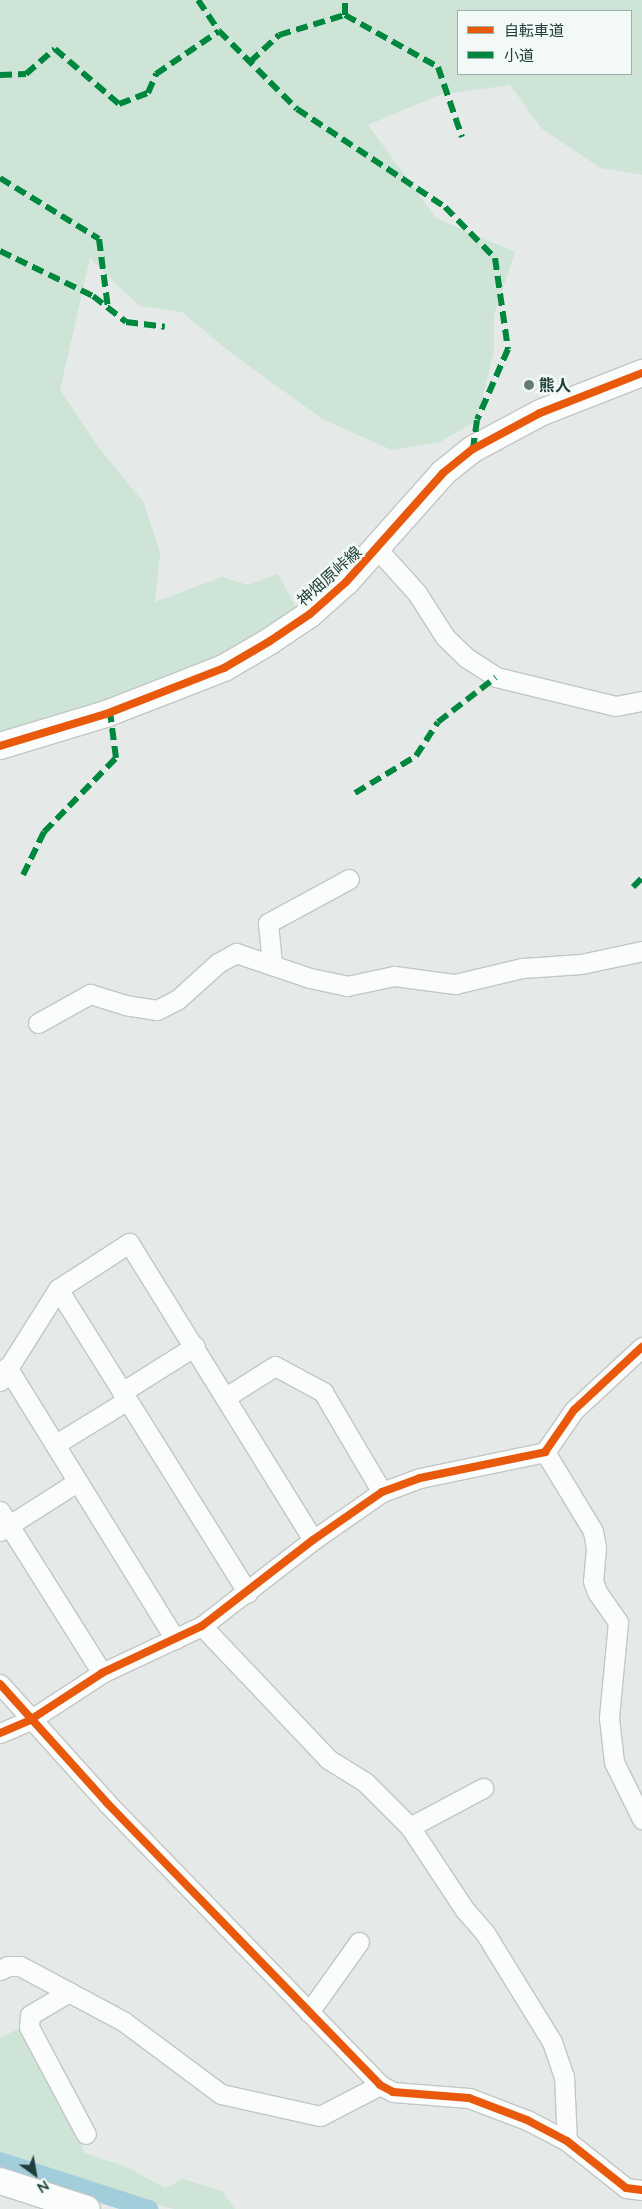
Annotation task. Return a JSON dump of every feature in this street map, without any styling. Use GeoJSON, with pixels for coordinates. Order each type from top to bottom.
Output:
{"type":"FeatureCollection","features":[{"type":"Feature","properties":{"kind":"street","name":"神畑原峠線"},"geometry":{"type":"LineString","coordinates":[[0,746],[106,714],[224,668],[310,614],[378,550],[443,473],[473,449],[540,413],[642,374]]}},
{"type":"Feature","properties":{"kind":"street"},"geometry":{"type":"LineString","coordinates":[[378,550],[417,593],[445,637],[467,658],[496,677],[616,706],[642,701]]}},
{"type":"Feature","properties":{"kind":"street"},"geometry":{"type":"LineString","coordinates":[[272,964],[268,923],[349,879]]}},
{"type":"Feature","properties":{"kind":"street"},"geometry":{"type":"LineString","coordinates":[[38,1023],[90,994],[125,1005],[157,1010],[177,1000],[218,963],[236,953],[310,978],[347,986],[394,976],[455,984],[522,968],[581,964],[642,951]]}},
{"type":"Feature","properties":{"kind":"street"},"geometry":{"type":"LineString","coordinates":[[175,1639],[77,1482],[56,1444],[4,1374],[58,1289],[130,1243],[313,1540]]}},
{"type":"Feature","properties":{"kind":"street"},"geometry":{"type":"LineString","coordinates":[[58,1289],[248,1593]]}},
{"type":"Feature","properties":{"kind":"street"},"geometry":{"type":"LineString","coordinates":[[56,1444],[195,1346]]}},
{"type":"Feature","properties":{"kind":"street"},"geometry":{"type":"LineString","coordinates":[[0,1733],[30,1720],[102,1672],[202,1626],[248,1593],[313,1540],[382,1492],[420,1478],[545,1452],[574,1410],[642,1347]]}},
{"type":"Feature","properties":{"kind":"street"},"geometry":{"type":"LineString","coordinates":[[226,1397],[275,1366],[323,1392],[382,1492]]}},
{"type":"Feature","properties":{"kind":"street"},"geometry":{"type":"LineString","coordinates":[[545,1452],[594,1531],[596,1548],[593,1581],[597,1592],[618,1622],[609,1718],[614,1762],[642,1819]]}},
{"type":"Feature","properties":{"kind":"street"},"geometry":{"type":"LineString","coordinates":[[77,1482],[3,1522],[102,1672]]}},
{"type":"Feature","properties":{"kind":"street"},"geometry":{"type":"LineString","coordinates":[[202,1626],[328,1759],[365,1782],[410,1827],[465,1910],[485,1933],[552,2042],[564,2076],[567,2141]]}},
{"type":"Feature","properties":{"kind":"street"},"geometry":{"type":"LineString","coordinates":[[0,1684],[30,1720],[380,2085],[393,2092],[469,2098],[527,2120],[567,2141],[626,2188],[642,2190]]}},
{"type":"Feature","properties":{"kind":"street"},"geometry":{"type":"LineString","coordinates":[[410,1827],[483,1788]]}},
{"type":"Feature","properties":{"kind":"street"},"geometry":{"type":"LineString","coordinates":[[309,2012],[360,1942]]}},
{"type":"Feature","properties":{"kind":"street"},"geometry":{"type":"LineString","coordinates":[[0,1970],[8,1966],[20,1966],[123,2021],[221,2094],[320,2116],[380,2085]]}},
{"type":"Feature","properties":{"kind":"street"},"geometry":{"type":"LineString","coordinates":[[69,1992],[30,2015],[29,2027],[86,2134]]}},
{"type":"Feature","properties":{"kind":"street"},"geometry":{"type":"LineString","coordinates":[[0,2181],[87,2209]]}},
{"type":"Feature","properties":{"kind":"green space"},"geometry":{"type":"Polygon","coordinates":[[[0,0],[642,0],[642,175],[601,168],[542,129],[510,85],[439,95],[368,125],[436,218],[515,252],[494,315],[494,351],[477,420],[440,442],[392,450],[324,420],[231,353],[182,312],[139,306],[90,258],[60,390],[99,448],[144,503],[160,553],[155,602],[222,577],[248,585],[278,574],[299,613],[265,639],[182,674],[0,738],[0,0]]]}},
{"type":"Feature","properties":{"kind":"green space"},"geometry":{"type":"Polygon","coordinates":[[[20,2028],[85,2153],[127,2167],[165,2188],[183,2179],[222,2191],[235,2209],[174,2209],[0,2163],[0,2038],[20,2028]]]}},
{"type":"Feature","properties":{"kind":"waterway"},"geometry":{"type":"LineString","coordinates":[[0,2161],[149,2209]]}},
{"type":"Feature","properties":{"kind":"marked path"},"geometry":{"type":"LineString","coordinates":[[198,0],[219,31],[297,109],[445,207],[495,258],[508,349],[477,420],[473,449]]}},
{"type":"Feature","properties":{"kind":"marked path"},"geometry":{"type":"LineString","coordinates":[[345,0],[345,15]]}},
{"type":"Feature","properties":{"kind":"marked path"},"geometry":{"type":"LineString","coordinates":[[250,62],[279,35],[345,15],[438,67],[462,137]]}},
{"type":"Feature","properties":{"kind":"marked path"},"geometry":{"type":"LineString","coordinates":[[0,75],[26,74],[55,49],[119,104],[148,93],[156,74],[219,31]]}},
{"type":"Feature","properties":{"kind":"marked path"},"geometry":{"type":"LineString","coordinates":[[0,178],[99,239],[108,308]]}},
{"type":"Feature","properties":{"kind":"marked path"},"geometry":{"type":"LineString","coordinates":[[0,251],[93,296],[126,322],[165,327]]}},
{"type":"Feature","properties":{"kind":"marked path"},"geometry":{"type":"LineString","coordinates":[[355,793],[416,756],[438,722],[496,677]]}},
{"type":"Feature","properties":{"kind":"marked path"},"geometry":{"type":"LineString","coordinates":[[23,875],[44,832],[116,758],[110,712]]}},
{"type":"Feature","properties":{"kind":"marked path"},"geometry":{"type":"LineString","coordinates":[[633,887],[642,878]]}},
{"type":"Feature","properties":{"kind":"cycle path"},"geometry":{"type":"LineString","coordinates":[[0,746],[106,714],[224,668],[270,641],[310,614],[346,582],[443,473],[473,449],[540,413],[642,373]]}},
{"type":"Feature","properties":{"kind":"cycle path"},"geometry":{"type":"LineString","coordinates":[[0,1733],[30,1720],[102,1673],[202,1626],[313,1540],[382,1492],[420,1478],[545,1452],[574,1410],[642,1347]]}},
{"type":"Feature","properties":{"kind":"cycle path"},"geometry":{"type":"LineString","coordinates":[[0,1684],[107,1803],[380,2085],[393,2092],[469,2098],[527,2120],[567,2141],[626,2188],[642,2190]]}},
{"type":"Feature","properties":{"kind":"place","name":"熊人"},"geometry":{"type":"Point","coordinates":[529,385]}}]}
